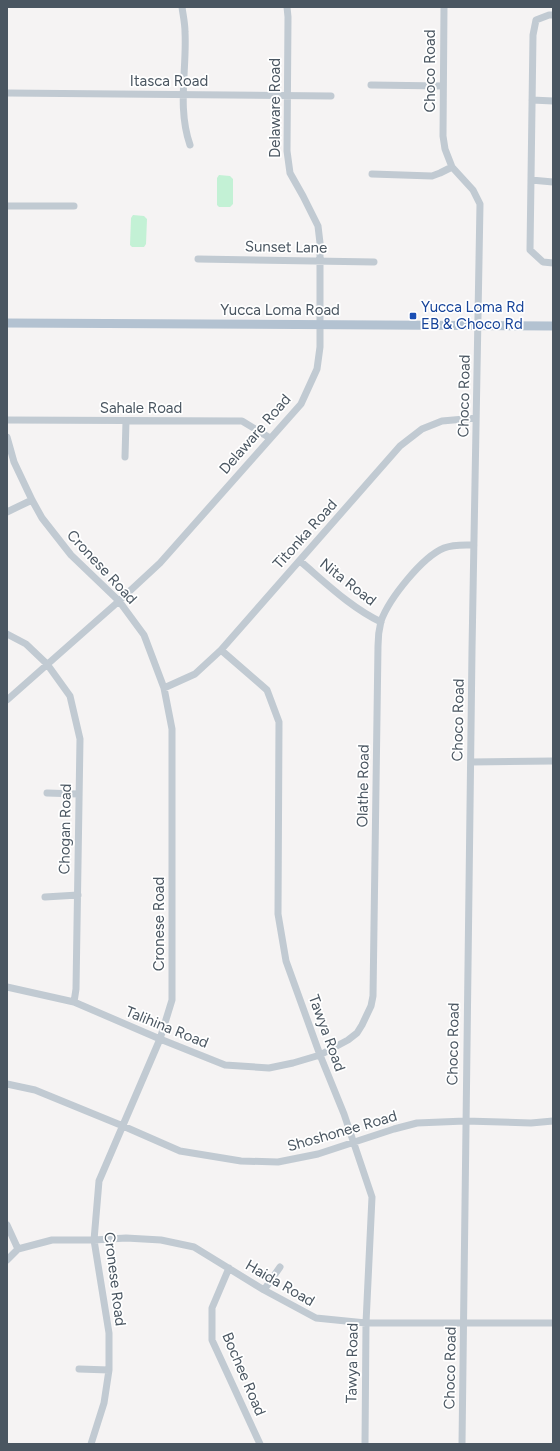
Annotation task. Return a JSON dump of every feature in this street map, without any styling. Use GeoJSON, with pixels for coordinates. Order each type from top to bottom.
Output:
{"type":"FeatureCollection","features":[{"type":"Feature","properties":{"kind":"main road","name":"Yucca Loma Road"},"geometry":{"type":"LineString","coordinates":[[7,323],[553,326]]}},
{"type":"Feature","properties":{"kind":"street"},"geometry":{"type":"LineString","coordinates":[[182,7],[185,32],[183,94],[186,133],[190,145]]}},
{"type":"Feature","properties":{"kind":"street","name":"Delaware Road"},"geometry":{"type":"LineString","coordinates":[[7,700],[120,601],[160,563],[301,404],[317,369],[320,347],[320,243],[318,226],[290,173],[286,151],[288,95],[287,7]]}},
{"type":"Feature","properties":{"kind":"street","name":"Choco Road"},"geometry":{"type":"LineString","coordinates":[[444,7],[443,136],[445,150],[452,166],[473,190],[480,204],[465,1121],[462,1444]]}},
{"type":"Feature","properties":{"kind":"street"},"geometry":{"type":"LineString","coordinates":[[553,15],[536,20],[533,35],[530,250],[543,262],[553,263]]}},
{"type":"Feature","properties":{"kind":"street"},"geometry":{"type":"LineString","coordinates":[[371,85],[443,86]]}},
{"type":"Feature","properties":{"kind":"street","name":"Itasca Road"},"geometry":{"type":"LineString","coordinates":[[7,94],[331,96]]}},
{"type":"Feature","properties":{"kind":"street"},"geometry":{"type":"LineString","coordinates":[[532,100],[553,101]]}},
{"type":"Feature","properties":{"kind":"street"},"geometry":{"type":"LineString","coordinates":[[372,174],[432,176],[452,166]]}},
{"type":"Feature","properties":{"kind":"street"},"geometry":{"type":"LineString","coordinates":[[531,180],[553,182]]}},
{"type":"Feature","properties":{"kind":"street"},"geometry":{"type":"LineString","coordinates":[[7,206],[74,206]]}},
{"type":"Feature","properties":{"kind":"street","name":"Sunset Lane"},"geometry":{"type":"LineString","coordinates":[[198,259],[374,262]]}},
{"type":"Feature","properties":{"kind":"street","name":"Titonka Road"},"geometry":{"type":"LineString","coordinates":[[164,688],[195,674],[220,650],[400,446],[422,429],[442,421],[476,418]]}},
{"type":"Feature","properties":{"kind":"street","name":"Sahale Road"},"geometry":{"type":"LineString","coordinates":[[7,420],[242,421],[270,438]]}},
{"type":"Feature","properties":{"kind":"street"},"geometry":{"type":"LineString","coordinates":[[125,457],[126,420]]}},
{"type":"Feature","properties":{"kind":"street","name":"Cronese Road"},"geometry":{"type":"LineString","coordinates":[[7,436],[14,462],[42,518],[71,554],[120,601],[144,635],[164,688],[172,729],[172,1000],[160,1039],[99,1181],[94,1240],[109,1333],[109,1370],[104,1402],[91,1444]]}},
{"type":"Feature","properties":{"kind":"street"},"geometry":{"type":"LineString","coordinates":[[7,512],[32,500]]}},
{"type":"Feature","properties":{"kind":"street","name":"Olathe Road"},"geometry":{"type":"LineString","coordinates":[[320,1055],[338,1046],[357,1033],[367,1017],[373,996],[378,646],[381,622],[386,609],[398,592],[411,575],[430,556],[444,548],[455,545],[474,545]]}},
{"type":"Feature","properties":{"kind":"street","name":"Nita Road"},"geometry":{"type":"LineString","coordinates":[[300,560],[353,606],[366,615],[381,622]]}},
{"type":"Feature","properties":{"kind":"street","name":"Chogan Road"},"geometry":{"type":"LineString","coordinates":[[7,634],[26,644],[47,664],[70,696],[80,739],[76,989],[74,1002]]}},
{"type":"Feature","properties":{"kind":"street","name":"Tawya Road"},"geometry":{"type":"LineString","coordinates":[[220,650],[267,690],[280,722],[278,914],[286,961],[320,1055],[354,1142],[372,1197],[366,1323],[365,1444]]}},
{"type":"Feature","properties":{"kind":"street"},"geometry":{"type":"LineString","coordinates":[[471,762],[553,761]]}},
{"type":"Feature","properties":{"kind":"street"},"geometry":{"type":"LineString","coordinates":[[47,793],[78,794]]}},
{"type":"Feature","properties":{"kind":"street"},"geometry":{"type":"LineString","coordinates":[[45,897],[78,895]]}},
{"type":"Feature","properties":{"kind":"street","name":"Talihina Road"},"geometry":{"type":"LineString","coordinates":[[7,987],[74,1002],[224,1065],[269,1068],[294,1063],[320,1055]]}},
{"type":"Feature","properties":{"kind":"street","name":"Shoshonee Road"},"geometry":{"type":"LineString","coordinates":[[7,1084],[34,1090],[180,1151],[241,1161],[278,1162],[318,1154],[417,1123],[465,1121],[520,1123],[553,1121]]}},
{"type":"Feature","properties":{"kind":"street"},"geometry":{"type":"LineString","coordinates":[[7,1225],[18,1249],[7,1260]]}},
{"type":"Feature","properties":{"kind":"street","name":"Haida Road"},"geometry":{"type":"LineString","coordinates":[[18,1249],[52,1240],[126,1238],[161,1240],[194,1247],[264,1290],[316,1318],[366,1323],[553,1323]]}},
{"type":"Feature","properties":{"kind":"street"},"geometry":{"type":"LineString","coordinates":[[264,1290],[280,1267]]}},
{"type":"Feature","properties":{"kind":"street","name":"Bochee Road"},"geometry":{"type":"LineString","coordinates":[[229,1268],[212,1308],[212,1340],[260,1444]]}},
{"type":"Feature","properties":{"kind":"street"},"geometry":{"type":"LineString","coordinates":[[79,1369],[109,1370]]}},
{"type":"Feature","properties":{"kind":"green space"},"geometry":{"type":"Polygon","coordinates":[[[219,175],[230,176],[233,179],[233,204],[230,207],[219,207],[217,205],[217,178],[219,175]]]}},
{"type":"Feature","properties":{"kind":"green space"},"geometry":{"type":"Polygon","coordinates":[[[133,215],[144,216],[147,219],[146,244],[144,247],[132,247],[130,245],[131,218],[133,215]]]}},
{"type":"Feature","properties":{"kind":"place","name":"Yucca Loma Rd EB & Choco Rd"},"geometry":{"type":"Point","coordinates":[413,316]}}]}
